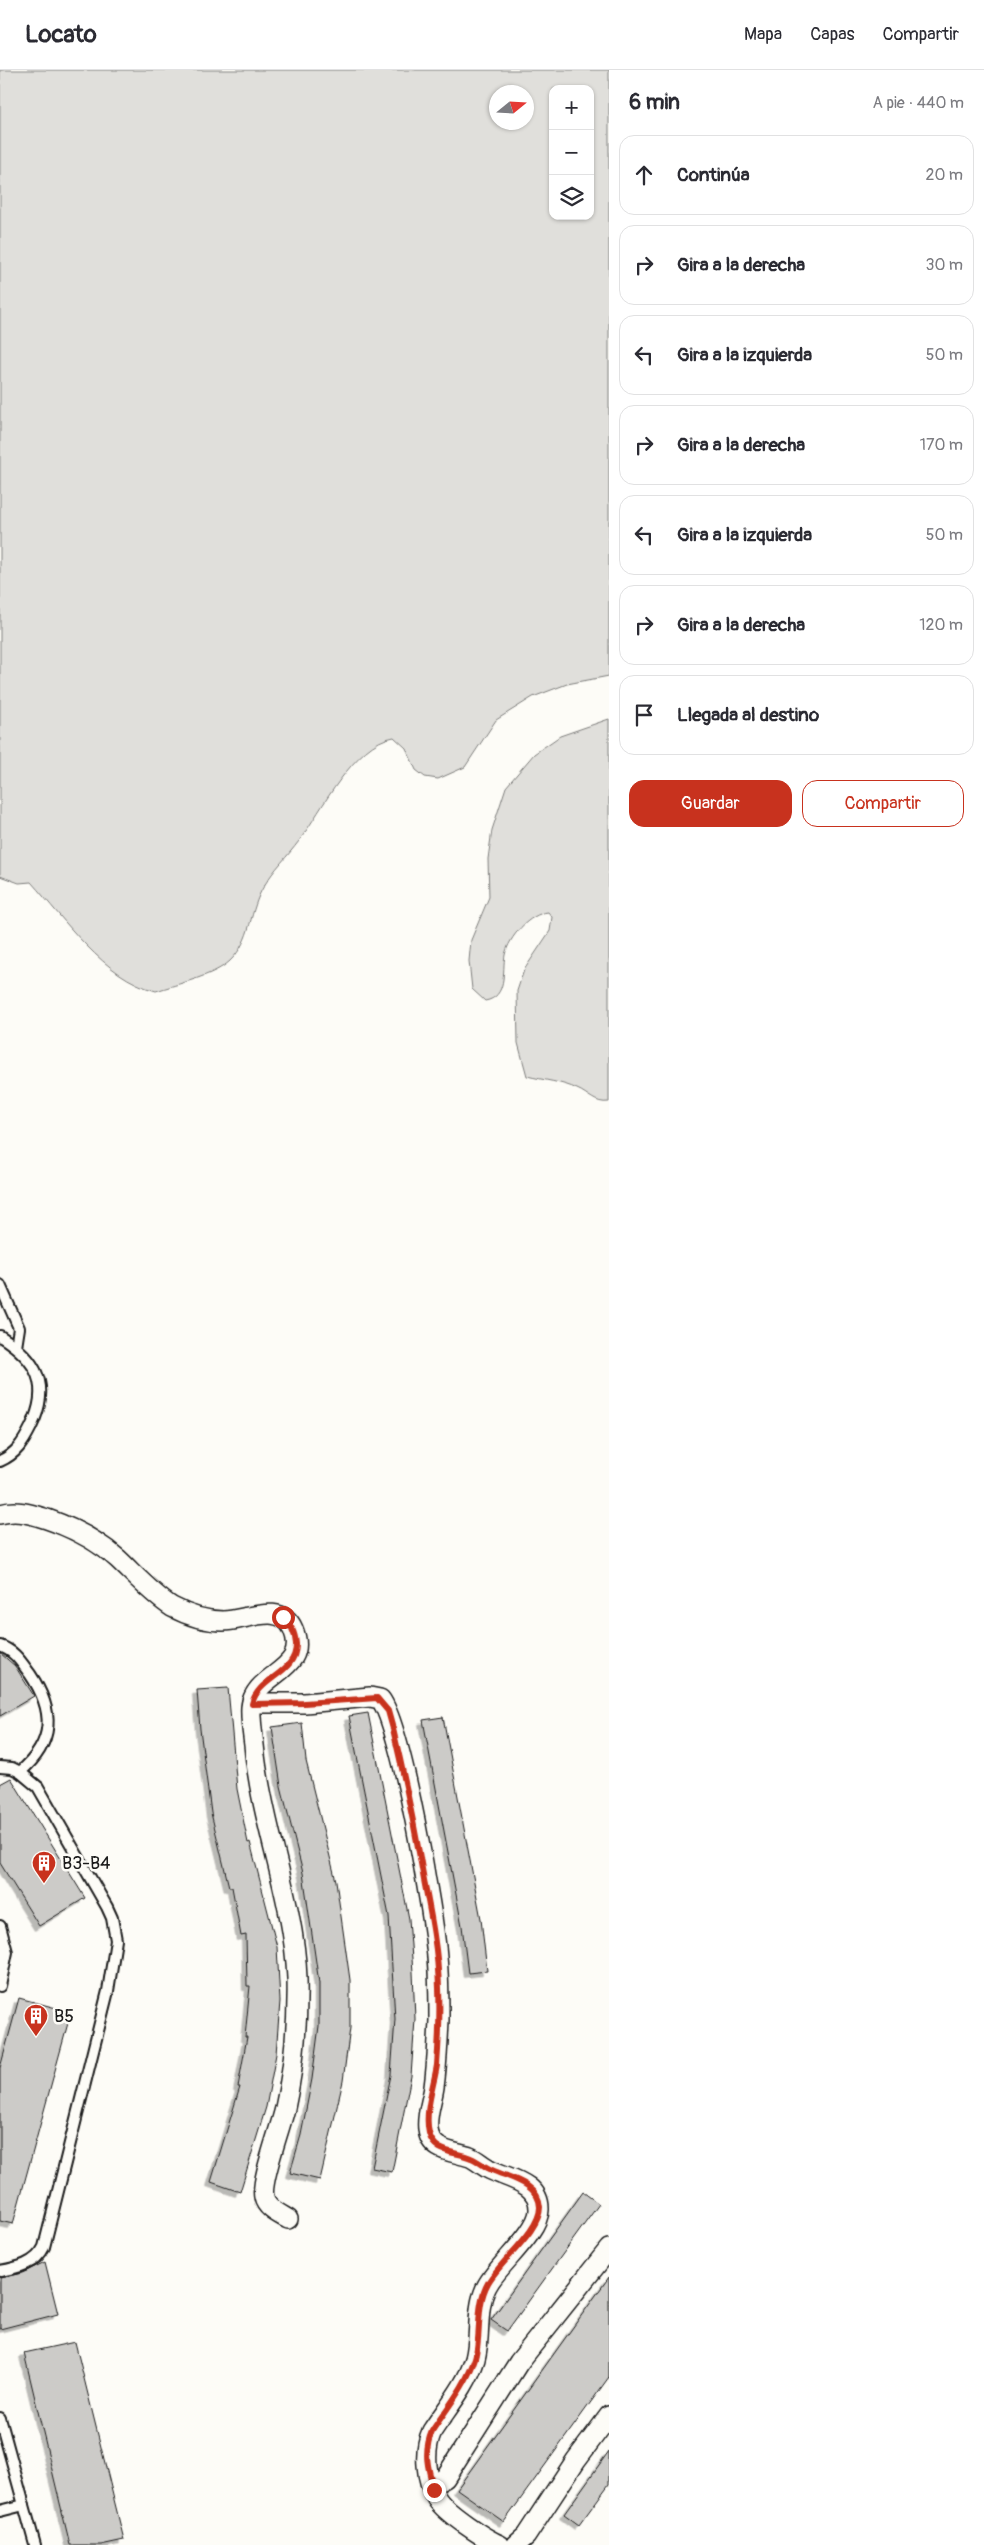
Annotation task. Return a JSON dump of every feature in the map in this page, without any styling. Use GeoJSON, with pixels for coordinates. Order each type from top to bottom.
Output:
{"type":"FeatureCollection","features":[{"type":"Feature","properties":{"kind":"street"},"geometry":{"type":"LineString","coordinates":[[0,1514],[12,1512],[30,1514],[80,1532],[106,1549],[161,1599],[189,1614],[219,1621],[262,1614],[283,1617],[294,1632],[295,1654],[286,1667],[257,1690],[252,1704],[258,1780],[280,1873],[297,1977],[292,2069],[284,2112],[264,2192],[269,2206],[288,2219]]}},
{"type":"Feature","properties":{"kind":"street"},"geometry":{"type":"LineString","coordinates":[[252,1704],[304,1703],[370,1698],[380,1699],[384,1704],[393,1729],[407,1788],[438,1958],[438,2041],[429,2113],[430,2137],[435,2145],[443,2150],[471,2158],[492,2171],[524,2183],[535,2194],[539,2202],[539,2214],[533,2229],[505,2260],[488,2283],[481,2306],[478,2346],[471,2369],[427,2442],[427,2464],[437,2499],[480,2535],[500,2545]]}},
{"type":"Feature","properties":{"kind":"street"},"geometry":{"type":"LineString","coordinates":[[432,2485],[445,2478],[519,2362],[609,2249]]}},
{"type":"Feature","properties":{"kind":"street"},"geometry":{"type":"LineString","coordinates":[[516,2545],[526,2536],[576,2460],[609,2416]]}},
{"type":"Feature","properties":{"kind":"lane"},"geometry":{"type":"LineString","coordinates":[[0,1285],[19,1328],[16,1347]]}},
{"type":"Feature","properties":{"kind":"lane"},"geometry":{"type":"LineString","coordinates":[[0,1336],[16,1347],[29,1361],[39,1377],[40,1405],[23,1443],[11,1455],[0,1461]]}},
{"type":"Feature","properties":{"kind":"lane"},"geometry":{"type":"LineString","coordinates":[[0,1646],[18,1657],[40,1689],[47,1711],[48,1727],[45,1739],[34,1759],[20,1772]]}},
{"type":"Feature","properties":{"kind":"lane"},"geometry":{"type":"LineString","coordinates":[[0,1767],[12,1768],[20,1772],[38,1787],[112,1918],[116,1940],[108,1991],[44,2247],[31,2262],[0,2271]]}},
{"type":"Feature","properties":{"kind":"lane"},"geometry":{"type":"LineString","coordinates":[[0,1926],[7,1952],[0,1986]]}},
{"type":"Feature","properties":{"kind":"lane"},"geometry":{"type":"LineString","coordinates":[[0,2418],[35,2545]]}},
{"type":"Feature","properties":{"kind":"lane"},"geometry":{"type":"LineString","coordinates":[[0,2511],[24,2505]]}},
{"type":"Feature","properties":{"kind":"shaded area"},"geometry":{"type":"Polygon","coordinates":[[[0,70],[609,70],[609,676],[567,684],[533,697],[496,720],[465,767],[438,779],[425,777],[416,770],[406,748],[394,737],[379,742],[366,751],[352,764],[299,841],[268,880],[259,895],[246,934],[237,953],[230,961],[215,971],[195,979],[156,991],[137,984],[119,974],[102,961],[72,930],[31,882],[19,883],[0,876],[0,70]]]}},
{"type":"Feature","properties":{"kind":"shaded area"},"geometry":{"type":"Polygon","coordinates":[[[609,719],[609,1102],[600,1102],[571,1087],[527,1076],[518,1043],[517,991],[524,970],[550,931],[552,917],[548,912],[534,917],[515,934],[505,955],[501,989],[492,999],[485,1001],[472,989],[469,961],[471,940],[489,897],[488,859],[492,830],[506,787],[534,754],[560,736],[609,719]]]}},
{"type":"Feature","properties":{"kind":"building"},"geometry":{"type":"Polygon","coordinates":[[[0,1653],[15,1666],[34,1696],[0,1716],[0,1653]]]}},
{"type":"Feature","properties":{"kind":"building"},"geometry":{"type":"Polygon","coordinates":[[[228,1688],[237,1789],[248,1843],[250,1842],[277,1947],[280,2001],[276,2054],[266,2107],[240,2192],[211,2182],[240,2087],[238,2087],[247,2037],[245,2037],[250,1986],[247,1986],[246,1935],[241,1936],[232,1887],[229,1887],[211,1813],[197,1690],[228,1688]]]}},
{"type":"Feature","properties":{"kind":"building"},"geometry":{"type":"Polygon","coordinates":[[[368,1713],[409,1919],[413,1972],[415,2019],[411,2076],[392,2172],[372,2168],[391,2075],[395,2019],[389,1916],[349,1716],[368,1713]]]}},
{"type":"Feature","properties":{"kind":"building"},"geometry":{"type":"Polygon","coordinates":[[[443,1717],[481,1919],[487,1971],[468,1973],[462,1926],[423,1720],[443,1717]]]}},
{"type":"Feature","properties":{"kind":"building"},"geometry":{"type":"Polygon","coordinates":[[[302,1723],[306,1761],[336,1881],[350,1980],[350,2028],[343,2081],[320,2180],[290,2173],[301,2135],[312,2079],[319,2026],[319,1983],[303,1873],[281,1786],[272,1727],[302,1723]]]}},
{"type":"Feature","properties":{"kind":"building"},"geometry":{"type":"Polygon","coordinates":[[[11,1778],[85,1898],[39,1926],[0,1863],[0,1784],[11,1778]]]}},
{"type":"Feature","properties":{"kind":"building"},"geometry":{"type":"Polygon","coordinates":[[[19,1998],[71,2012],[13,2224],[0,2221],[0,2068],[19,1998]]]}},
{"type":"Feature","properties":{"kind":"building"},"geometry":{"type":"Polygon","coordinates":[[[583,2192],[599,2204],[507,2331],[491,2320],[583,2192]]]}},
{"type":"Feature","properties":{"kind":"building"},"geometry":{"type":"Polygon","coordinates":[[[45,2262],[58,2314],[0,2329],[0,2278],[22,2273],[45,2262]]]}},
{"type":"Feature","properties":{"kind":"building"},"geometry":{"type":"Polygon","coordinates":[[[609,2277],[609,2377],[504,2522],[457,2489],[609,2277]]]}},
{"type":"Feature","properties":{"kind":"building"},"geometry":{"type":"Polygon","coordinates":[[[75,2342],[124,2540],[101,2545],[70,2545],[24,2353],[75,2342]]]}},
{"type":"Feature","properties":{"kind":"building"},"geometry":{"type":"Polygon","coordinates":[[[609,2451],[609,2484],[579,2525],[564,2514],[609,2451]]]}},
{"type":"Feature","properties":{"kind":"place","name":"B3-B4"},"geometry":{"type":"Point","coordinates":[44,1884]}},
{"type":"Feature","properties":{"kind":"place","name":"B5"},"geometry":{"type":"Point","coordinates":[36,2037]}},
{"type":"Feature","properties":{"kind":"route"},"geometry":{"type":"LineString","coordinates":[[283,1617],[292,1626],[294,1632],[296,1639],[295,1654],[290,1664],[257,1690],[252,1704],[377,1698],[382,1701],[388,1711],[407,1788],[438,1958],[437,2064],[429,2113],[428,2129],[430,2137],[435,2145],[443,2150],[476,2160],[492,2171],[524,2183],[535,2194],[539,2202],[539,2214],[533,2229],[518,2244],[488,2283],[478,2320],[478,2346],[471,2369],[427,2442],[427,2464],[434,2490]]}}]}
